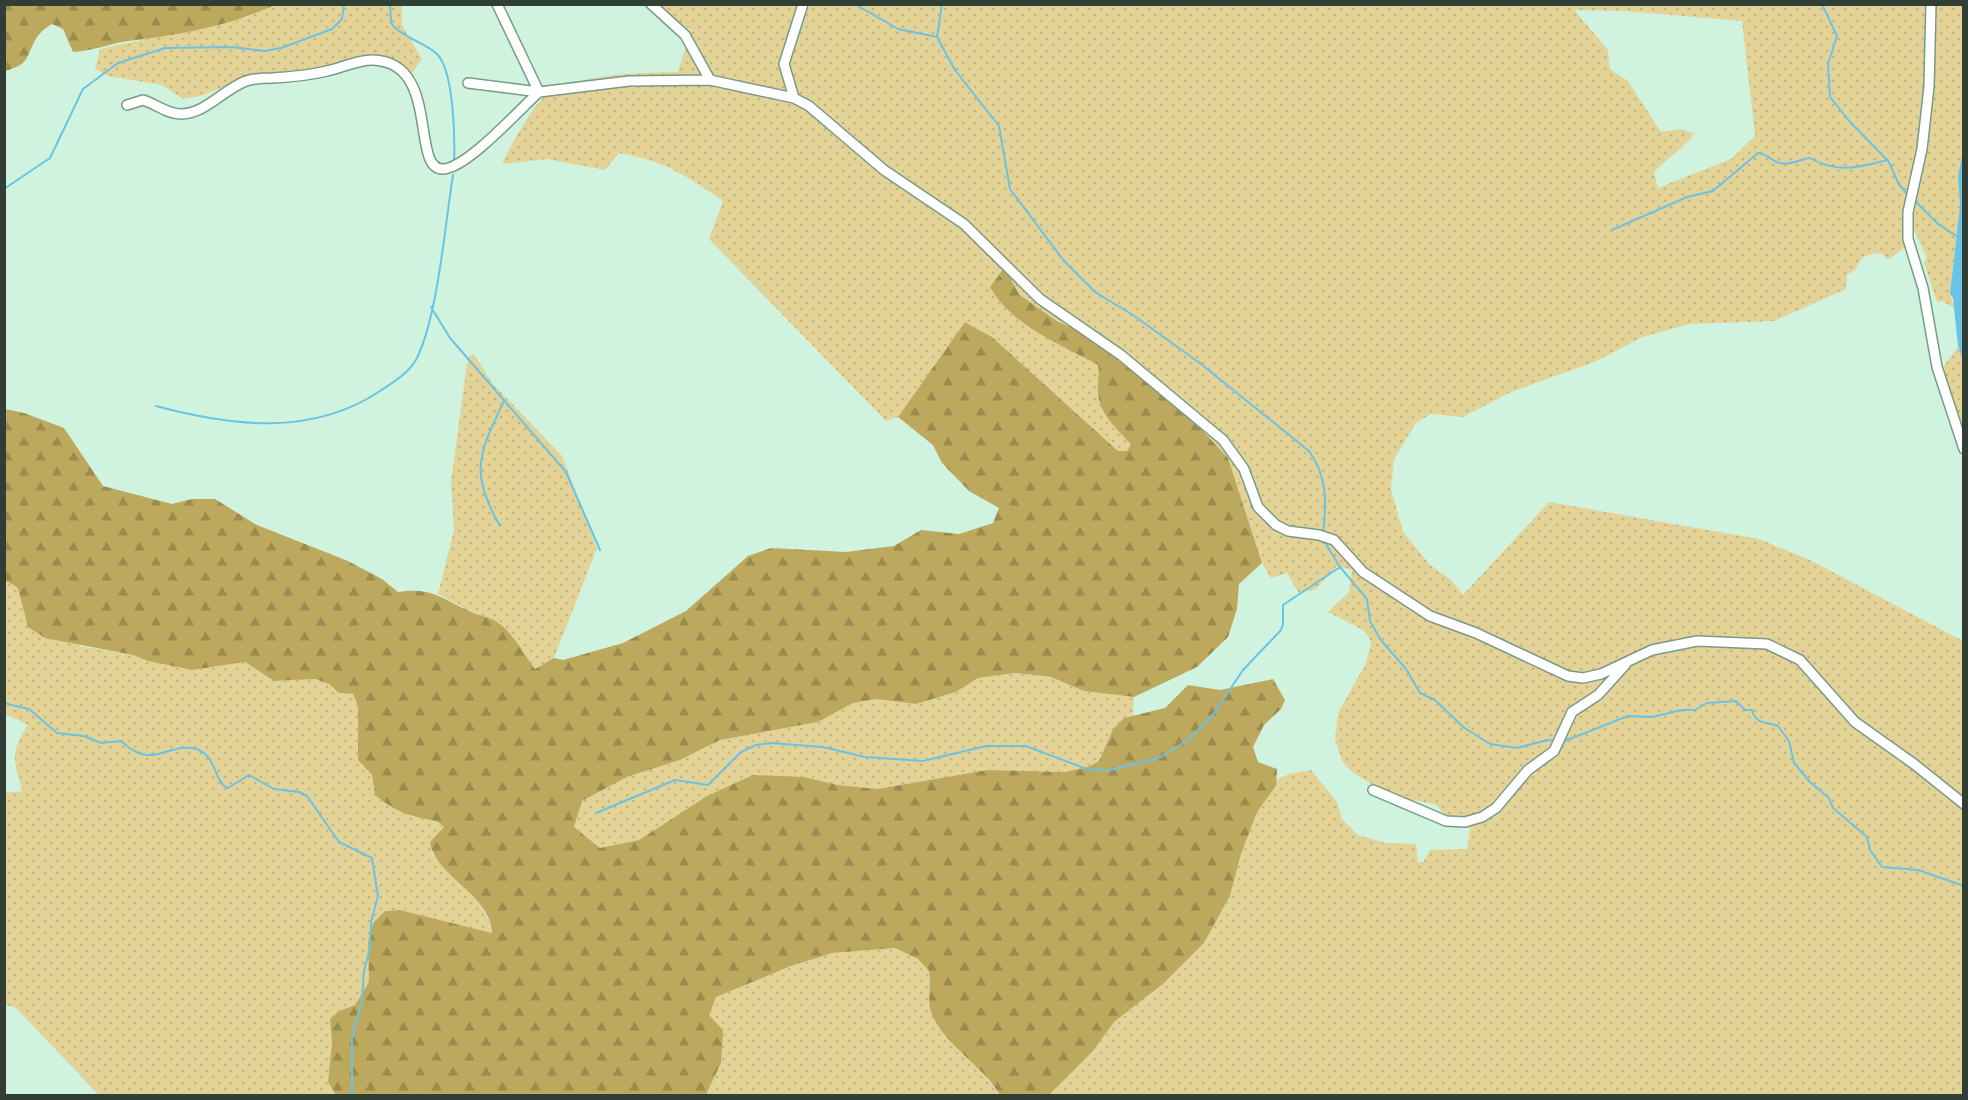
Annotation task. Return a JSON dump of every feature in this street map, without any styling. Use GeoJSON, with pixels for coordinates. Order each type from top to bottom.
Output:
{"type":"FeatureCollection","features":[{"type":"Feature","properties":{"kind":"street"},"geometry":{"type":"LineString","coordinates":[[497,4],[538,92]]}},
{"type":"Feature","properties":{"kind":"street"},"geometry":{"type":"LineString","coordinates":[[651,4],[685,35],[710,81]]}},
{"type":"Feature","properties":{"kind":"street"},"geometry":{"type":"LineString","coordinates":[[794,98],[784,64],[803,4]]}},
{"type":"Feature","properties":{"kind":"street"},"geometry":{"type":"LineString","coordinates":[[1931,4],[1927,115],[1908,212],[1908,239],[1923,288],[1937,367],[1964,449]]}},
{"type":"Feature","properties":{"kind":"street"},"geometry":{"type":"LineString","coordinates":[[127,105],[143,100],[167,111],[183,114],[207,105],[249,80],[301,76],[372,60],[392,65],[412,83],[421,111],[426,153],[431,164],[438,169],[446,169],[459,165],[471,156],[538,92]]}},
{"type":"Feature","properties":{"kind":"street"},"geometry":{"type":"LineString","coordinates":[[468,83],[538,92],[628,81],[710,81],[794,98],[827,120],[884,171],[964,224],[1040,298],[1121,355],[1222,440],[1244,469],[1258,507],[1276,525],[1288,531],[1319,535],[1334,540],[1363,572],[1430,616],[1476,633],[1568,675],[1583,678],[1601,674],[1652,650],[1697,640],[1753,642],[1779,648],[1810,669],[1863,729],[1914,764],[1964,804]]}},
{"type":"Feature","properties":{"kind":"street"},"geometry":{"type":"LineString","coordinates":[[1373,790],[1446,821],[1465,822],[1482,817],[1496,808],[1528,770],[1559,746],[1568,717],[1598,695],[1630,660]]}},
{"type":"Feature","properties":{"kind":"shaded area"},"geometry":{"type":"Polygon","coordinates":[[[275,4],[402,5],[402,25],[422,59],[409,77],[373,57],[320,70],[249,77],[201,96],[183,99],[162,85],[108,76],[95,69],[100,49],[248,17],[275,4]]]}},
{"type":"Feature","properties":{"kind":"shaded area"},"geometry":{"type":"Polygon","coordinates":[[[653,5],[1963,5],[1964,150],[1958,177],[1960,205],[1950,293],[1954,308],[1943,301],[1937,302],[1924,263],[1927,258],[1914,230],[1904,248],[1888,260],[1881,253],[1863,258],[1856,269],[1847,275],[1846,289],[1774,321],[1690,324],[1642,337],[1597,361],[1511,392],[1463,417],[1431,414],[1416,423],[1394,459],[1391,489],[1403,532],[1430,565],[1450,579],[1463,595],[1549,502],[1759,539],[1810,560],[1963,641],[1963,1095],[1049,1095],[1093,1051],[1114,1022],[1164,983],[1204,943],[1230,897],[1241,854],[1257,812],[1276,786],[1276,780],[1289,774],[1311,770],[1337,802],[1342,819],[1358,835],[1385,843],[1416,844],[1418,862],[1423,862],[1430,850],[1467,849],[1470,828],[1450,820],[1435,804],[1394,797],[1353,773],[1342,761],[1335,740],[1338,713],[1366,663],[1371,642],[1365,631],[1328,612],[1349,592],[1352,570],[1337,566],[1315,590],[1298,592],[1287,573],[1271,578],[1262,563],[1228,458],[1189,416],[1096,343],[1020,295],[1004,268],[1022,322],[1098,365],[1100,375],[1098,383],[1131,444],[1127,451],[1118,451],[992,337],[966,322],[898,417],[886,421],[709,239],[723,201],[710,192],[674,170],[648,160],[619,153],[605,170],[547,159],[502,164],[530,114],[551,91],[577,81],[594,78],[678,72],[691,30],[653,5]],[[1574,10],[1608,50],[1610,69],[1628,81],[1661,132],[1681,129],[1694,134],[1654,172],[1658,188],[1731,159],[1755,136],[1742,21],[1624,11],[1574,10]]]}},
{"type":"Feature","properties":{"kind":"shaded area"},"geometry":{"type":"Polygon","coordinates":[[[1958,347],[1963,360],[1963,427],[1947,382],[1940,371],[1958,347]]]}},
{"type":"Feature","properties":{"kind":"shaded area"},"geometry":{"type":"Polygon","coordinates":[[[474,354],[492,383],[562,456],[597,548],[554,658],[535,669],[512,637],[497,622],[471,612],[438,594],[454,530],[451,481],[468,357],[474,354]]]}},
{"type":"Feature","properties":{"kind":"shaded area"},"geometry":{"type":"Polygon","coordinates":[[[5,580],[18,588],[80,646],[133,655],[148,661],[192,670],[245,662],[274,681],[316,679],[329,684],[339,693],[353,694],[358,706],[358,760],[372,775],[375,795],[413,817],[430,819],[445,827],[432,853],[477,900],[489,921],[492,933],[400,910],[385,911],[373,923],[368,943],[369,982],[355,1005],[339,1011],[330,1019],[332,1042],[328,1082],[336,1095],[99,1095],[15,1007],[5,1005],[5,793],[22,791],[15,757],[18,743],[28,725],[5,714],[5,580]]]}},
{"type":"Feature","properties":{"kind":"shaded area"},"geometry":{"type":"Polygon","coordinates":[[[1015,673],[1051,677],[1084,691],[1134,697],[1133,715],[1124,718],[1113,729],[1099,761],[1088,767],[1065,772],[987,770],[877,789],[838,785],[804,777],[707,796],[639,840],[600,848],[574,827],[582,801],[627,777],[680,760],[720,740],[818,722],[853,703],[877,699],[916,704],[956,692],[978,678],[1015,673]]]}},
{"type":"Feature","properties":{"kind":"shaded area"},"geometry":{"type":"Polygon","coordinates":[[[895,948],[918,959],[929,971],[930,1007],[1000,1095],[706,1096],[721,1063],[709,1015],[715,997],[791,966],[833,953],[895,948]]]}},
{"type":"Feature","properties":{"kind":"green space"},"geometry":{"type":"Polygon","coordinates":[[[5,4],[275,5],[240,19],[203,29],[73,52],[63,29],[52,24],[38,35],[26,59],[19,66],[5,71],[5,4]]]}},
{"type":"Feature","properties":{"kind":"green space"},"geometry":{"type":"Polygon","coordinates":[[[1004,268],[1020,295],[1057,321],[1079,331],[1096,343],[1189,416],[1228,458],[1262,563],[1239,584],[1237,609],[1228,637],[1197,667],[1134,697],[1084,691],[1051,677],[1015,673],[978,678],[956,692],[916,704],[877,699],[853,703],[818,722],[720,740],[680,760],[627,777],[582,801],[574,827],[600,848],[639,840],[707,796],[753,775],[804,777],[838,785],[877,789],[987,770],[1065,772],[1088,767],[1099,761],[1113,729],[1124,718],[1165,708],[1188,685],[1220,690],[1273,679],[1285,700],[1281,709],[1264,725],[1253,747],[1258,762],[1277,769],[1276,786],[1257,812],[1241,854],[1230,896],[1204,943],[1164,983],[1114,1022],[1093,1051],[1049,1095],[1000,1095],[983,1073],[951,1042],[935,1020],[929,1004],[929,971],[918,959],[895,948],[833,953],[791,966],[716,997],[709,1015],[723,1030],[721,1063],[706,1095],[336,1095],[328,1082],[332,1042],[330,1019],[339,1011],[355,1005],[369,982],[368,943],[373,923],[385,911],[400,910],[492,933],[489,919],[473,896],[434,855],[430,842],[444,827],[433,821],[402,812],[375,795],[372,775],[358,760],[358,706],[353,694],[339,693],[329,684],[316,679],[274,681],[245,662],[192,670],[148,661],[133,655],[45,638],[28,627],[18,588],[5,580],[5,409],[24,413],[64,428],[103,486],[172,504],[192,499],[215,499],[257,525],[348,561],[382,579],[398,592],[428,593],[494,620],[513,638],[535,669],[554,658],[563,660],[623,643],[686,611],[748,556],[771,548],[846,552],[894,546],[921,530],[959,534],[993,523],[999,508],[969,491],[942,463],[933,445],[898,417],[965,322],[992,337],[1118,451],[1127,451],[1131,444],[1110,421],[1099,401],[1098,365],[1038,333],[999,301],[990,287],[1004,268]]]}},
{"type":"Feature","properties":{"kind":"water"},"geometry":{"type":"Polygon","coordinates":[[[1963,150],[1963,360],[1958,346],[1953,298],[1950,294],[1960,205],[1958,177],[1963,150]]]}},
{"type":"Feature","properties":{"kind":"waterway"},"geometry":{"type":"LineString","coordinates":[[4,189],[50,158],[83,89],[118,63],[165,48],[232,47],[264,51],[281,48],[332,29],[342,19],[344,4]]}},
{"type":"Feature","properties":{"kind":"waterway"},"geometry":{"type":"LineString","coordinates":[[390,4],[391,22],[394,27],[432,50],[443,63],[452,106],[454,163]]}},
{"type":"Feature","properties":{"kind":"waterway"},"geometry":{"type":"LineString","coordinates":[[855,4],[898,29],[937,37],[955,70],[999,126],[1010,189],[1064,261],[1095,292],[1133,315],[1201,364],[1309,451],[1319,470],[1324,490],[1323,532]]}},
{"type":"Feature","properties":{"kind":"waterway"},"geometry":{"type":"LineString","coordinates":[[937,37],[942,4]]}},
{"type":"Feature","properties":{"kind":"waterway"},"geometry":{"type":"LineString","coordinates":[[1822,4],[1837,36],[1828,64],[1830,97],[1850,122],[1889,162],[1898,183],[1907,194]]}},
{"type":"Feature","properties":{"kind":"waterway"},"geometry":{"type":"LineString","coordinates":[[1612,230],[1687,197],[1713,191],[1758,153],[1784,164],[1810,158],[1829,166],[1847,168],[1887,160]]}},
{"type":"Feature","properties":{"kind":"waterway"},"geometry":{"type":"LineString","coordinates":[[156,406],[213,419],[270,423],[299,421],[326,416],[354,406],[401,377],[417,358],[430,318],[436,294],[453,175]]}},
{"type":"Feature","properties":{"kind":"waterway"},"geometry":{"type":"LineString","coordinates":[[1914,200],[1938,224],[1958,237]]}},
{"type":"Feature","properties":{"kind":"waterway"},"geometry":{"type":"LineString","coordinates":[[431,307],[450,338],[566,472],[600,550]]}},
{"type":"Feature","properties":{"kind":"waterway"},"geometry":{"type":"LineString","coordinates":[[500,526],[484,491],[481,463],[488,435],[504,401]]}},
{"type":"Feature","properties":{"kind":"waterway"},"geometry":{"type":"LineString","coordinates":[[1324,541],[1340,567],[1367,599],[1370,621],[1380,639],[1406,669],[1420,693],[1435,700],[1463,727],[1490,744],[1517,748],[1547,740],[1557,741]]}},
{"type":"Feature","properties":{"kind":"waterway"},"geometry":{"type":"LineString","coordinates":[[596,813],[675,780],[708,785],[741,752],[756,745],[771,743],[823,747],[865,757],[923,761],[986,746],[1026,746],[1084,768],[1106,771],[1159,758],[1188,740],[1213,715],[1243,670],[1281,630],[1283,605],[1340,567]]}},
{"type":"Feature","properties":{"kind":"waterway"},"geometry":{"type":"LineString","coordinates":[[1562,742],[1628,716],[1652,717],[1682,710],[1695,710],[1707,703],[1736,701],[1745,710],[1752,710],[1759,721],[1778,726],[1789,741],[1794,763],[1810,782],[1829,798],[1833,808],[1867,837],[1870,850],[1882,867],[1918,870],[1964,886]]}},
{"type":"Feature","properties":{"kind":"waterway"},"geometry":{"type":"LineString","coordinates":[[4,703],[29,709],[57,733],[84,736],[101,743],[121,741],[132,750],[142,754],[160,754],[186,748],[196,749],[208,757],[223,785],[228,788],[249,775],[274,789],[299,792],[307,796],[339,842],[372,858],[378,896],[371,922],[370,948],[364,971],[362,1000],[352,1038],[352,1096]]}}]}
